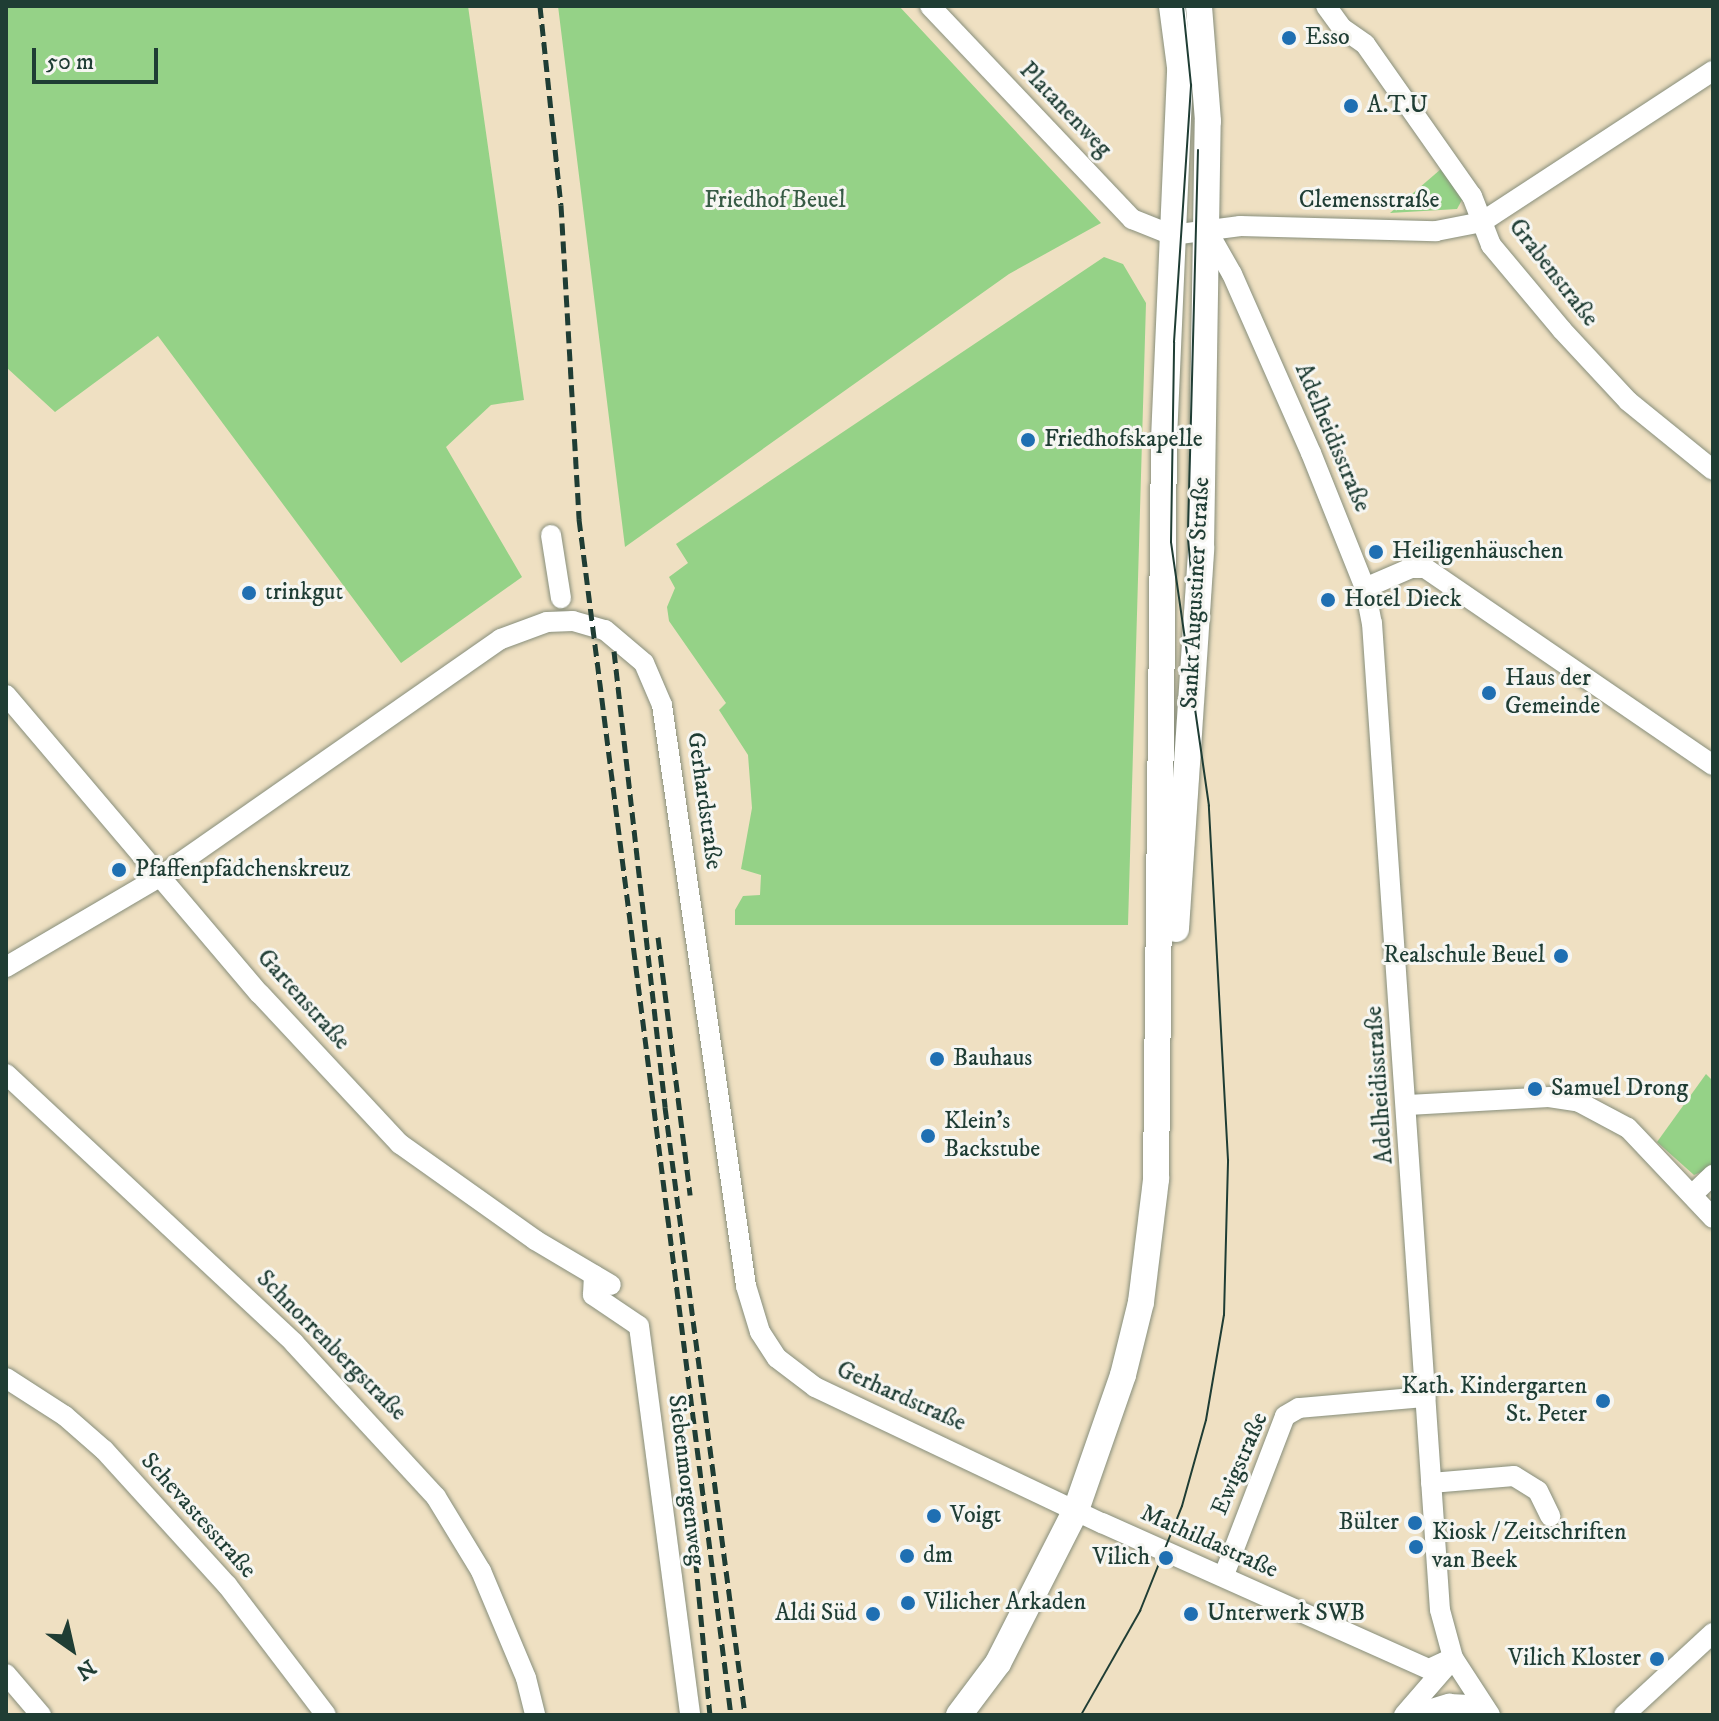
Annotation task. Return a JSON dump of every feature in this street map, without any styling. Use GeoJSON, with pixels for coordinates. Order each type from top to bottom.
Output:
{"type":"FeatureCollection","features":[{"type":"Feature","properties":{"kind":"main road","name":"Sankt Augustiner Straße"},"geometry":{"type":"LineString","coordinates":[[1156,1179],[1172,235],[1180,67],[1172,6]]}},
{"type":"Feature","properties":{"kind":"main road","name":"Sankt Augustiner Straße"},"geometry":{"type":"LineString","coordinates":[[959,1715],[998,1663],[1076,1510],[1123,1375],[1141,1302],[1156,1179],[1164,1143],[1201,549],[1208,121],[1199,6]]}},
{"type":"Feature","properties":{"kind":"street","name":"Platanenweg"},"geometry":{"type":"LineString","coordinates":[[930,6],[1132,219],[1172,235]]}},
{"type":"Feature","properties":{"kind":"street","name":"Grabenstraße"},"geometry":{"type":"LineString","coordinates":[[1326,6],[1342,28],[1365,44],[1472,196],[1491,245],[1562,330],[1628,401],[1713,470]]}},
{"type":"Feature","properties":{"kind":"street","name":"Clemensstraße"},"geometry":{"type":"LineString","coordinates":[[1172,235],[1240,226],[1436,231],[1482,222],[1713,71]]}},
{"type":"Feature","properties":{"kind":"street","name":"Adelheidisstraße"},"geometry":{"type":"LineString","coordinates":[[1208,232],[1267,351],[1372,585],[1372,623],[1408,1105],[1440,1610],[1453,1658],[1488,1715]]}},
{"type":"Feature","properties":{"kind":"street"},"geometry":{"type":"LineString","coordinates":[[551,535],[561,598]]}},
{"type":"Feature","properties":{"kind":"street"},"geometry":{"type":"LineString","coordinates":[[1372,585],[1411,568],[1425,568],[1713,765]]}},
{"type":"Feature","properties":{"kind":"street","name":"Gerhardstraße"},"geometry":{"type":"LineString","coordinates":[[6,967],[161,876],[515,632],[573,621],[620,639],[644,663],[666,719],[737,1231],[760,1332],[777,1358],[810,1384],[1076,1510]]}},
{"type":"Feature","properties":{"kind":"street","name":"Gartenstraße"},"geometry":{"type":"LineString","coordinates":[[6,695],[260,994],[400,1144],[602,1280]]}},
{"type":"Feature","properties":{"kind":"street","name":"Schnorrenbergstraße"},"geometry":{"type":"LineString","coordinates":[[6,1074],[294,1343],[418,1476],[481,1571],[526,1678],[535,1715]]}},
{"type":"Feature","properties":{"kind":"street"},"geometry":{"type":"LineString","coordinates":[[1408,1105],[1549,1097],[1579,1102],[1628,1128],[1713,1218]]}},
{"type":"Feature","properties":{"kind":"street"},"geometry":{"type":"LineString","coordinates":[[1692,1195],[1713,1175]]}},
{"type":"Feature","properties":{"kind":"street","name":"Siebenmorgenweg"},"geometry":{"type":"LineString","coordinates":[[602,1280],[593,1295],[639,1326],[690,1715]]}},
{"type":"Feature","properties":{"kind":"street","name":"Schevastesstraße"},"geometry":{"type":"LineString","coordinates":[[6,1378],[65,1416],[104,1450],[227,1585],[326,1715]]}},
{"type":"Feature","properties":{"kind":"street","name":"Ewigstraße"},"geometry":{"type":"LineString","coordinates":[[1224,1575],[1285,1416],[1299,1408],[1426,1397]]}},
{"type":"Feature","properties":{"kind":"street"},"geometry":{"type":"LineString","coordinates":[[1431,1483],[1514,1476],[1538,1491],[1550,1516]]}},
{"type":"Feature","properties":{"kind":"street","name":"Mathildastraße"},"geometry":{"type":"LineString","coordinates":[[1076,1510],[1429,1669],[1453,1658]]}},
{"type":"Feature","properties":{"kind":"street"},"geometry":{"type":"LineString","coordinates":[[1624,1715],[1713,1633]]}},
{"type":"Feature","properties":{"kind":"street"},"geometry":{"type":"LineString","coordinates":[[1404,1715],[1453,1658]]}},
{"type":"Feature","properties":{"kind":"street"},"geometry":{"type":"LineString","coordinates":[[6,1674],[41,1715]]}},
{"type":"Feature","properties":{"kind":"street"},"geometry":{"type":"LineString","coordinates":[[1412,1715],[1449,1704],[1469,1705],[1488,1715]]}},
{"type":"Feature","properties":{"kind":"green space"},"geometry":{"type":"Polygon","coordinates":[[[6,6],[468,6],[524,400],[491,405],[446,447],[522,577],[401,663],[158,336],[55,412],[6,367],[6,6]]]}},
{"type":"Feature","properties":{"kind":"green space","name":"Friedhof Beuel"},"geometry":{"type":"Polygon","coordinates":[[[558,6],[899,6],[1101,223],[1009,274],[625,547],[558,6]]]}},
{"type":"Feature","properties":{"kind":"green space"},"geometry":{"type":"Polygon","coordinates":[[[1441,169],[1463,198],[1457,209],[1390,213],[1441,169]]]}},
{"type":"Feature","properties":{"kind":"green space"},"geometry":{"type":"Polygon","coordinates":[[[1104,257],[1123,264],[1146,303],[1128,925],[735,925],[735,910],[743,896],[760,895],[761,875],[741,869],[752,808],[748,755],[719,710],[726,703],[669,621],[667,607],[675,588],[669,577],[688,563],[676,544],[1104,257]]]}},
{"type":"Feature","properties":{"kind":"green space"},"geometry":{"type":"Polygon","coordinates":[[[1706,1074],[1713,1081],[1713,1167],[1694,1175],[1657,1142],[1706,1074]]]}},
{"type":"Feature","properties":{"kind":"tram line"},"geometry":{"type":"LineString","coordinates":[[1081,1715],[1140,1611],[1182,1506],[1206,1420],[1224,1315],[1228,1160],[1209,806],[1171,542],[1174,342],[1191,85],[1183,6]]}},
{"type":"Feature","properties":{"kind":"tram line"},"geometry":{"type":"LineString","coordinates":[[1198,150],[1188,538],[1199,661]]}},
{"type":"Feature","properties":{"kind":"railway"},"geometry":{"type":"LineString","coordinates":[[540,6],[561,205],[579,519],[731,1715]]}},
{"type":"Feature","properties":{"kind":"railway"},"geometry":{"type":"LineString","coordinates":[[614,651],[665,1107],[745,1715]]}},
{"type":"Feature","properties":{"kind":"railway"},"geometry":{"type":"LineString","coordinates":[[658,937],[690,1195]]}},
{"type":"Feature","properties":{"kind":"railway"},"geometry":{"type":"LineString","coordinates":[[689,1489],[710,1715]]}},
{"type":"Feature","properties":{"kind":"place","name":"Esso"},"geometry":{"type":"Point","coordinates":[1289,38]}},
{"type":"Feature","properties":{"kind":"place","name":"A.T.U"},"geometry":{"type":"Point","coordinates":[1351,106]}},
{"type":"Feature","properties":{"kind":"place","name":"Friedhofskapelle"},"geometry":{"type":"Point","coordinates":[1028,440]}},
{"type":"Feature","properties":{"kind":"place","name":"Heiligenhäuschen"},"geometry":{"type":"Point","coordinates":[1376,552]}},
{"type":"Feature","properties":{"kind":"place","name":"trinkgut"},"geometry":{"type":"Point","coordinates":[249,593]}},
{"type":"Feature","properties":{"kind":"place","name":"Hotel Dieck"},"geometry":{"type":"Point","coordinates":[1328,600]}},
{"type":"Feature","properties":{"kind":"place","name":"Haus der Gemeinde"},"geometry":{"type":"Point","coordinates":[1489,693]}},
{"type":"Feature","properties":{"kind":"place","name":"Pfaffenpfädchenskreuz"},"geometry":{"type":"Point","coordinates":[119,870]}},
{"type":"Feature","properties":{"kind":"place","name":"Realschule Beuel"},"geometry":{"type":"Point","coordinates":[1561,956]}},
{"type":"Feature","properties":{"kind":"place","name":"Bauhaus"},"geometry":{"type":"Point","coordinates":[937,1059]}},
{"type":"Feature","properties":{"kind":"place","name":"Samuel Drong"},"geometry":{"type":"Point","coordinates":[1535,1089]}},
{"type":"Feature","properties":{"kind":"place","name":"Klein's Backstube"},"geometry":{"type":"Point","coordinates":[928,1136]}},
{"type":"Feature","properties":{"kind":"place","name":"Kath. Kindergarten St. Peter"},"geometry":{"type":"Point","coordinates":[1603,1401]}},
{"type":"Feature","properties":{"kind":"place","name":"Voigt"},"geometry":{"type":"Point","coordinates":[934,1516]}},
{"type":"Feature","properties":{"kind":"place","name":"Bülter"},"geometry":{"type":"Point","coordinates":[1415,1523]}},
{"type":"Feature","properties":{"kind":"place","name":"Kiosk / Zeitschriften van Beek"},"geometry":{"type":"Point","coordinates":[1416,1547]}},
{"type":"Feature","properties":{"kind":"place","name":"dm"},"geometry":{"type":"Point","coordinates":[907,1556]}},
{"type":"Feature","properties":{"kind":"place","name":"Vilich"},"geometry":{"type":"Point","coordinates":[1166,1558]}},
{"type":"Feature","properties":{"kind":"place","name":"Vilicher Arkaden"},"geometry":{"type":"Point","coordinates":[908,1603]}},
{"type":"Feature","properties":{"kind":"place","name":"Aldi Süd"},"geometry":{"type":"Point","coordinates":[873,1614]}},
{"type":"Feature","properties":{"kind":"place","name":"Unterwerk SWB"},"geometry":{"type":"Point","coordinates":[1191,1614]}},
{"type":"Feature","properties":{"kind":"place","name":"Vilich Kloster"},"geometry":{"type":"Point","coordinates":[1657,1659]}}]}
